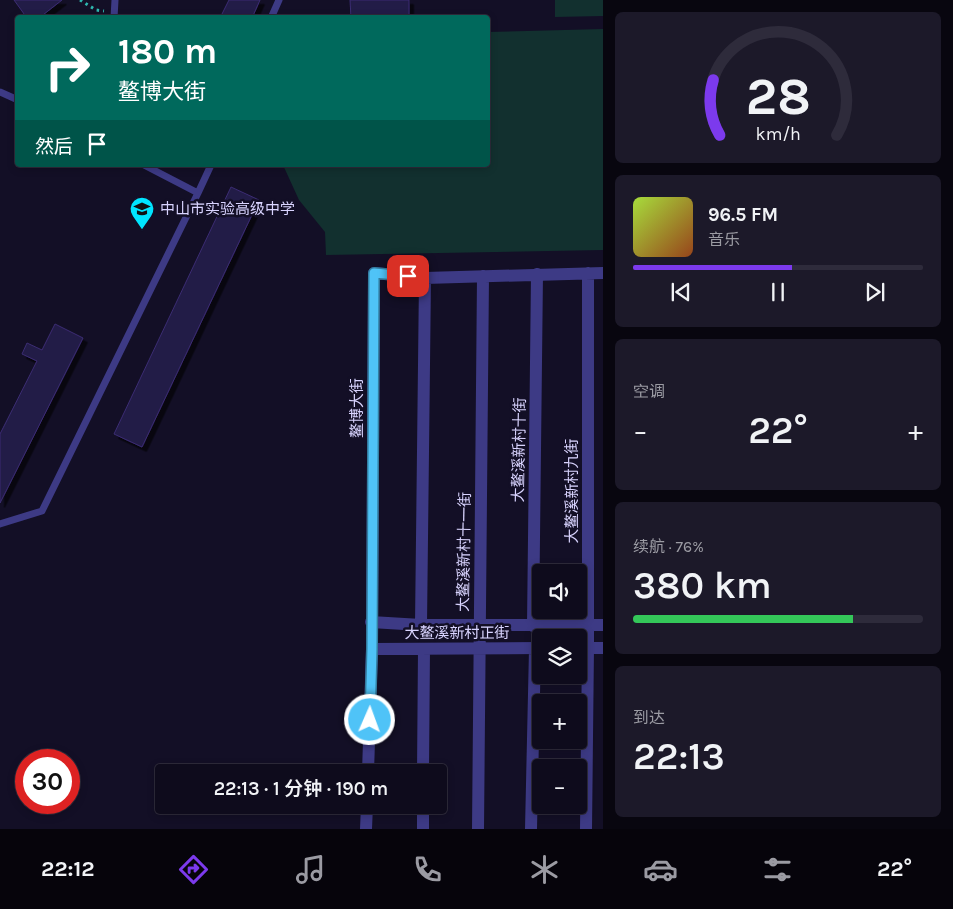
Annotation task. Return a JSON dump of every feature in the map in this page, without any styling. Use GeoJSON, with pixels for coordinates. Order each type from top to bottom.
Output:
{"type":"FeatureCollection","features":[{"type":"Feature","properties":{"kind":"street","name":"鳌博大街"},"geometry":{"type":"LineString","coordinates":[[368,764],[372,649],[374,273],[426,278],[603,273]]}},
{"type":"Feature","properties":{"kind":"street","name":"大鳌溪新村九街"},"geometry":{"type":"LineString","coordinates":[[587,631],[588,273]]}},
{"type":"Feature","properties":{"kind":"street","name":"大鳌溪新村十街"},"geometry":{"type":"LineString","coordinates":[[533,626],[537,274]]}},
{"type":"Feature","properties":{"kind":"street","name":"大鳌溪新村十一街"},"geometry":{"type":"LineString","coordinates":[[478,829],[483,276]]}},
{"type":"Feature","properties":{"kind":"street"},"geometry":{"type":"LineString","coordinates":[[421,626],[426,278]]}},
{"type":"Feature","properties":{"kind":"street","name":"大鳌溪新村正街"},"geometry":{"type":"LineString","coordinates":[[371,622],[421,626],[603,625]]}},
{"type":"Feature","properties":{"kind":"street"},"geometry":{"type":"LineString","coordinates":[[587,648],[603,648]]}},
{"type":"Feature","properties":{"kind":"street","name":"大鳌溪新村正街"},"geometry":{"type":"LineString","coordinates":[[372,649],[532,649]]}},
{"type":"Feature","properties":{"kind":"street"},"geometry":{"type":"LineString","coordinates":[[423,764],[424,649]]}},
{"type":"Feature","properties":{"kind":"street"},"geometry":{"type":"LineString","coordinates":[[531,829],[537,684]]}},
{"type":"Feature","properties":{"kind":"street","name":"大鳌溪新村九街"},"geometry":{"type":"LineString","coordinates":[[584,684],[586,829]]}},
{"type":"Feature","properties":{"kind":"street"},"geometry":{"type":"LineString","coordinates":[[366,829],[367,814]]}},
{"type":"Feature","properties":{"kind":"street"},"geometry":{"type":"LineString","coordinates":[[423,814],[423,829]]}},
{"type":"Feature","properties":{"kind":"lane"},"geometry":{"type":"LineString","coordinates":[[114,15],[115,0]]}},
{"type":"Feature","properties":{"kind":"lane"},"geometry":{"type":"LineString","coordinates":[[272,15],[279,0]]}},
{"type":"Feature","properties":{"kind":"lane"},"geometry":{"type":"LineString","coordinates":[[0,92],[15,99]]}},
{"type":"Feature","properties":{"kind":"lane"},"geometry":{"type":"LineString","coordinates":[[148,167],[198,193]]}},
{"type":"Feature","properties":{"kind":"lane"},"geometry":{"type":"LineString","coordinates":[[0,524],[42,511],[210,167]]}},
{"type":"Feature","properties":{"kind":"path"},"geometry":{"type":"LineString","coordinates":[[80,0],[96,10],[114,15]]}},
{"type":"Feature","properties":{"kind":"green space"},"geometry":{"type":"Polygon","coordinates":[[[555,0],[603,0],[603,16],[555,17],[555,0]]]}},
{"type":"Feature","properties":{"kind":"green space"},"geometry":{"type":"Polygon","coordinates":[[[603,29],[603,250],[326,255],[325,232],[299,200],[284,167],[490,167],[490,32],[603,29]]]}},
{"type":"Feature","properties":{"kind":"building"},"geometry":{"type":"Polygon","coordinates":[[[14,0],[62,0],[43,15],[25,15],[14,0]]]}},
{"type":"Feature","properties":{"kind":"building"},"geometry":{"type":"Polygon","coordinates":[[[229,0],[260,0],[253,15],[222,15],[229,0]]]}},
{"type":"Feature","properties":{"kind":"building"},"geometry":{"type":"Polygon","coordinates":[[[350,0],[409,0],[409,15],[351,15],[350,0]]]}},
{"type":"Feature","properties":{"kind":"building"},"geometry":{"type":"Polygon","coordinates":[[[231,187],[259,200],[142,447],[114,434],[231,187]]]}},
{"type":"Feature","properties":{"kind":"building"},"geometry":{"type":"Polygon","coordinates":[[[55,324],[83,338],[0,503],[0,434],[37,361],[22,354],[27,343],[42,350],[55,324]]]}},
{"type":"Feature","properties":{"kind":"place","name":"中山市实验高级中学"},"geometry":{"type":"Point","coordinates":[142,230]}},
{"type":"Feature","properties":{"kind":"route"},"geometry":{"type":"LineString","coordinates":[[370,720],[374,273],[408,276]]}}]}
